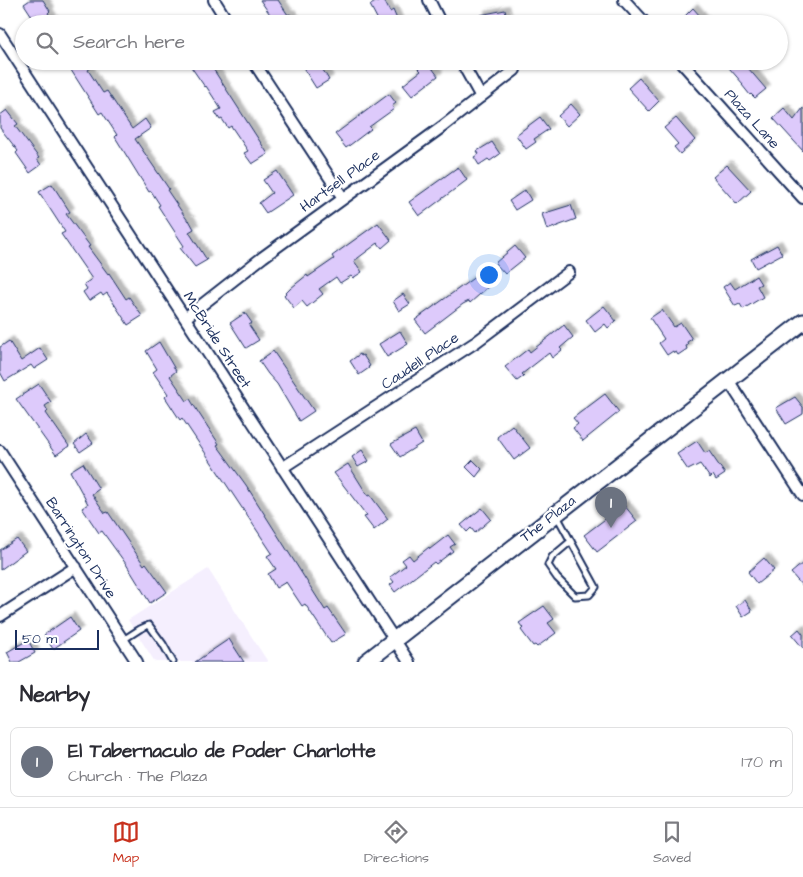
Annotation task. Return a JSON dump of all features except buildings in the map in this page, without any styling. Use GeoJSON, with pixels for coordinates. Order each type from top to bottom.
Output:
{"type":"FeatureCollection","features":[{"type":"Feature","properties":{"kind":"main road","name":"The Plaza"},"geometry":{"type":"LineString","coordinates":[[366,662],[803,322]]}},
{"type":"Feature","properties":{"kind":"street"},"geometry":{"type":"LineString","coordinates":[[214,0],[223,15]]}},
{"type":"Feature","properties":{"kind":"street"},"geometry":{"type":"LineString","coordinates":[[429,0],[436,15]]}},
{"type":"Feature","properties":{"kind":"street"},"geometry":{"type":"LineString","coordinates":[[624,0],[638,15]]}},
{"type":"Feature","properties":{"kind":"street","name":"McBride Street"},"geometry":{"type":"LineString","coordinates":[[0,34],[15,57]]}},
{"type":"Feature","properties":{"kind":"street","name":"McBride Street"},"geometry":{"type":"LineString","coordinates":[[23,70],[409,662]]}},
{"type":"Feature","properties":{"kind":"street"},"geometry":{"type":"LineString","coordinates":[[259,70],[343,198]]}},
{"type":"Feature","properties":{"kind":"street"},"geometry":{"type":"LineString","coordinates":[[466,70],[481,96]]}},
{"type":"Feature","properties":{"kind":"street","name":"Hartsell Place"},"geometry":{"type":"LineString","coordinates":[[185,318],[263,257],[442,127],[515,70]]}},
{"type":"Feature","properties":{"kind":"street","name":"Plaza Lane"},"geometry":{"type":"LineString","coordinates":[[688,70],[803,198]]}},
{"type":"Feature","properties":{"kind":"street","name":"Caudell Place"},"geometry":{"type":"LineString","coordinates":[[282,468],[476,342],[569,272]]}},
{"type":"Feature","properties":{"kind":"street"},"geometry":{"type":"LineString","coordinates":[[728,380],[803,495]]}},
{"type":"Feature","properties":{"kind":"street","name":"Barrington Drive"},"geometry":{"type":"LineString","coordinates":[[0,451],[137,662]]}},
{"type":"Feature","properties":{"kind":"street"},"geometry":{"type":"LineString","coordinates":[[0,616],[76,567]]}},
{"type":"Feature","properties":{"kind":"lane"},"geometry":{"type":"LineString","coordinates":[[556,513],[596,587],[589,595],[575,596],[557,578],[548,564],[552,557],[571,541]]}},
{"type":"Feature","properties":{"kind":"lane"},"geometry":{"type":"LineString","coordinates":[[123,640],[149,625],[164,644],[174,662]]}},
{"type":"Feature","properties":{"kind":"shaded area"},"geometry":{"type":"Polygon","coordinates":[[[208,569],[268,662],[155,662],[128,620],[208,569]]]}},
{"type":"Feature","properties":{"kind":"place","name":"El Tabernaculo de Poder Charlotte"},"geometry":{"type":"Point","coordinates":[611,528]}}]}
